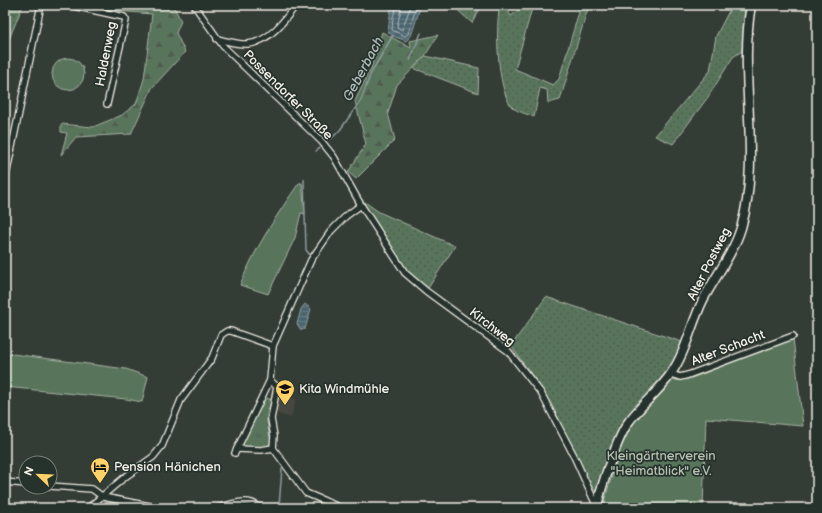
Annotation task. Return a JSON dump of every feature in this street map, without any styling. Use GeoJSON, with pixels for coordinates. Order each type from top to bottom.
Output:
{"type":"FeatureCollection","features":[{"type":"Feature","properties":{"kind":"street"},"geometry":{"type":"LineString","coordinates":[[5,181],[41,5]]}},
{"type":"Feature","properties":{"kind":"street","name":"Haldenweg"},"geometry":{"type":"LineString","coordinates":[[69,5],[124,17],[126,20],[107,104]]}},
{"type":"Feature","properties":{"kind":"street","name":"Possendorfer Straße"},"geometry":{"type":"LineString","coordinates":[[194,5],[217,39],[322,142],[350,183],[361,204]]}},
{"type":"Feature","properties":{"kind":"street"},"geometry":{"type":"LineString","coordinates":[[217,39],[239,44],[249,44],[259,41],[285,20],[296,5]]}},
{"type":"Feature","properties":{"kind":"street","name":"Alter Postweg"},"geometry":{"type":"LineString","coordinates":[[597,507],[618,444],[628,422],[671,374],[702,301],[733,247],[740,228],[748,193],[749,167],[747,75],[751,5]]}},
{"type":"Feature","properties":{"kind":"street"},"geometry":{"type":"LineString","coordinates":[[273,448],[236,451],[270,380],[272,346],[315,252],[346,216],[361,204]]}},
{"type":"Feature","properties":{"kind":"street","name":"Kirchweg"},"geometry":{"type":"LineString","coordinates":[[361,204],[405,273],[426,291],[508,350],[541,393],[573,454],[597,507]]}},
{"type":"Feature","properties":{"kind":"street"},"geometry":{"type":"LineString","coordinates":[[88,508],[103,497],[125,477],[153,457],[162,446],[181,400],[212,358],[221,335],[227,331],[231,331],[272,346]]}},
{"type":"Feature","properties":{"kind":"street","name":"Alter Schacht"},"geometry":{"type":"LineString","coordinates":[[671,374],[680,377],[688,376],[793,336]]}},
{"type":"Feature","properties":{"kind":"street"},"geometry":{"type":"LineString","coordinates":[[270,380],[277,387],[271,419],[274,436],[273,448],[306,493],[341,508]]}},
{"type":"Feature","properties":{"kind":"street"},"geometry":{"type":"LineString","coordinates":[[5,482],[18,483]]}},
{"type":"Feature","properties":{"kind":"street"},"geometry":{"type":"LineString","coordinates":[[58,487],[92,489],[103,497],[160,508]]}},
{"type":"Feature","properties":{"kind":"street"},"geometry":{"type":"LineString","coordinates":[[218,508],[247,502],[256,504],[260,508]]}},
{"type":"Feature","properties":{"kind":"shaded area","name":"Kita Windmühle"},"geometry":{"type":"Polygon","coordinates":[[[279,395],[296,399],[291,418],[273,412],[279,395]]]}},
{"type":"Feature","properties":{"kind":"green space"},"geometry":{"type":"Polygon","coordinates":[[[5,5],[23,5],[5,49],[5,5]]]}},
{"type":"Feature","properties":{"kind":"green space"},"geometry":{"type":"Polygon","coordinates":[[[104,5],[173,5],[181,21],[176,33],[185,52],[152,88],[131,134],[76,137],[61,155],[67,133],[61,132],[61,124],[93,127],[122,115],[136,104],[144,79],[152,14],[105,10],[104,5]]]}},
{"type":"Feature","properties":{"kind":"green space"},"geometry":{"type":"Polygon","coordinates":[[[455,5],[482,5],[472,23],[454,7],[455,5]]]}},
{"type":"Feature","properties":{"kind":"green space"},"geometry":{"type":"Polygon","coordinates":[[[500,5],[508,5],[507,9],[511,16],[520,9],[521,5],[533,5],[515,69],[553,85],[559,79],[581,5],[589,5],[560,100],[548,103],[547,90],[540,88],[534,117],[514,109],[507,99],[503,87],[498,58],[498,15],[500,5]]]}},
{"type":"Feature","properties":{"kind":"green space"},"geometry":{"type":"Polygon","coordinates":[[[732,5],[746,5],[742,51],[733,57],[708,97],[673,144],[655,136],[710,71],[716,36],[732,5]]]}},
{"type":"Feature","properties":{"kind":"green space"},"geometry":{"type":"Polygon","coordinates":[[[382,32],[411,48],[410,41],[438,35],[425,56],[397,85],[388,113],[395,140],[356,179],[348,172],[366,144],[355,101],[371,68],[382,32]]]}},
{"type":"Feature","properties":{"kind":"green space"},"geometry":{"type":"Polygon","coordinates":[[[425,56],[479,68],[478,93],[413,68],[425,56]]]}},
{"type":"Feature","properties":{"kind":"green space"},"geometry":{"type":"Polygon","coordinates":[[[68,58],[74,59],[81,65],[84,74],[83,80],[77,87],[68,90],[62,89],[55,83],[52,74],[53,68],[59,61],[68,58]]]}},
{"type":"Feature","properties":{"kind":"green space"},"geometry":{"type":"Polygon","coordinates":[[[299,183],[302,183],[305,214],[301,213],[295,238],[268,294],[240,285],[266,232],[299,183]]]}},
{"type":"Feature","properties":{"kind":"green space"},"geometry":{"type":"Polygon","coordinates":[[[362,200],[379,212],[455,246],[427,290],[405,271],[362,200]]]}},
{"type":"Feature","properties":{"kind":"green space"},"geometry":{"type":"Polygon","coordinates":[[[546,297],[682,342],[669,372],[624,422],[618,432],[599,490],[596,491],[592,488],[574,449],[562,429],[558,417],[552,409],[542,389],[511,346],[546,297]]]}},
{"type":"Feature","properties":{"kind":"green space","name":"Kleingärtnerverein \"Heimatblick\" e.V."},"geometry":{"type":"Polygon","coordinates":[[[793,338],[803,426],[706,418],[703,508],[602,508],[621,447],[631,426],[672,380],[688,379],[697,376],[793,338]]]}},
{"type":"Feature","properties":{"kind":"green space"},"geometry":{"type":"Polygon","coordinates":[[[5,353],[126,369],[148,377],[142,402],[126,399],[5,387],[5,353]]]}},
{"type":"Feature","properties":{"kind":"green space"},"geometry":{"type":"Polygon","coordinates":[[[264,397],[272,400],[267,415],[267,424],[270,437],[269,445],[256,448],[243,447],[243,444],[264,397]]]}},
{"type":"Feature","properties":{"kind":"water"},"geometry":{"type":"Polygon","coordinates":[[[395,5],[421,5],[411,36],[406,41],[393,36],[388,32],[391,8],[395,5]]]}},
{"type":"Feature","properties":{"kind":"water"},"geometry":{"type":"Polygon","coordinates":[[[305,304],[311,309],[305,329],[301,330],[297,324],[301,309],[305,304]]]}},
{"type":"Feature","properties":{"kind":"waterway"},"geometry":{"type":"LineString","coordinates":[[410,60],[421,33]]}},
{"type":"Feature","properties":{"kind":"waterway","name":"Geberbach"},"geometry":{"type":"LineString","coordinates":[[331,139],[340,130],[361,100],[371,73],[393,35]]}},
{"type":"Feature","properties":{"kind":"waterway","name":"Geberbach"},"geometry":{"type":"LineString","coordinates":[[316,151],[320,148]]}},
{"type":"Feature","properties":{"kind":"waterway","name":"Geberbach"},"geometry":{"type":"LineString","coordinates":[[304,179],[306,250],[310,255]]}},
{"type":"Feature","properties":{"kind":"waterway","name":"Geberbach"},"geometry":{"type":"LineString","coordinates":[[279,506],[282,469]]}},
{"type":"Feature","properties":{"kind":"place","name":"Kita Windmühle"},"geometry":{"type":"Point","coordinates":[285,406]}},
{"type":"Feature","properties":{"kind":"place","name":"Pension Hänichen"},"geometry":{"type":"Point","coordinates":[100,484]}}]}
